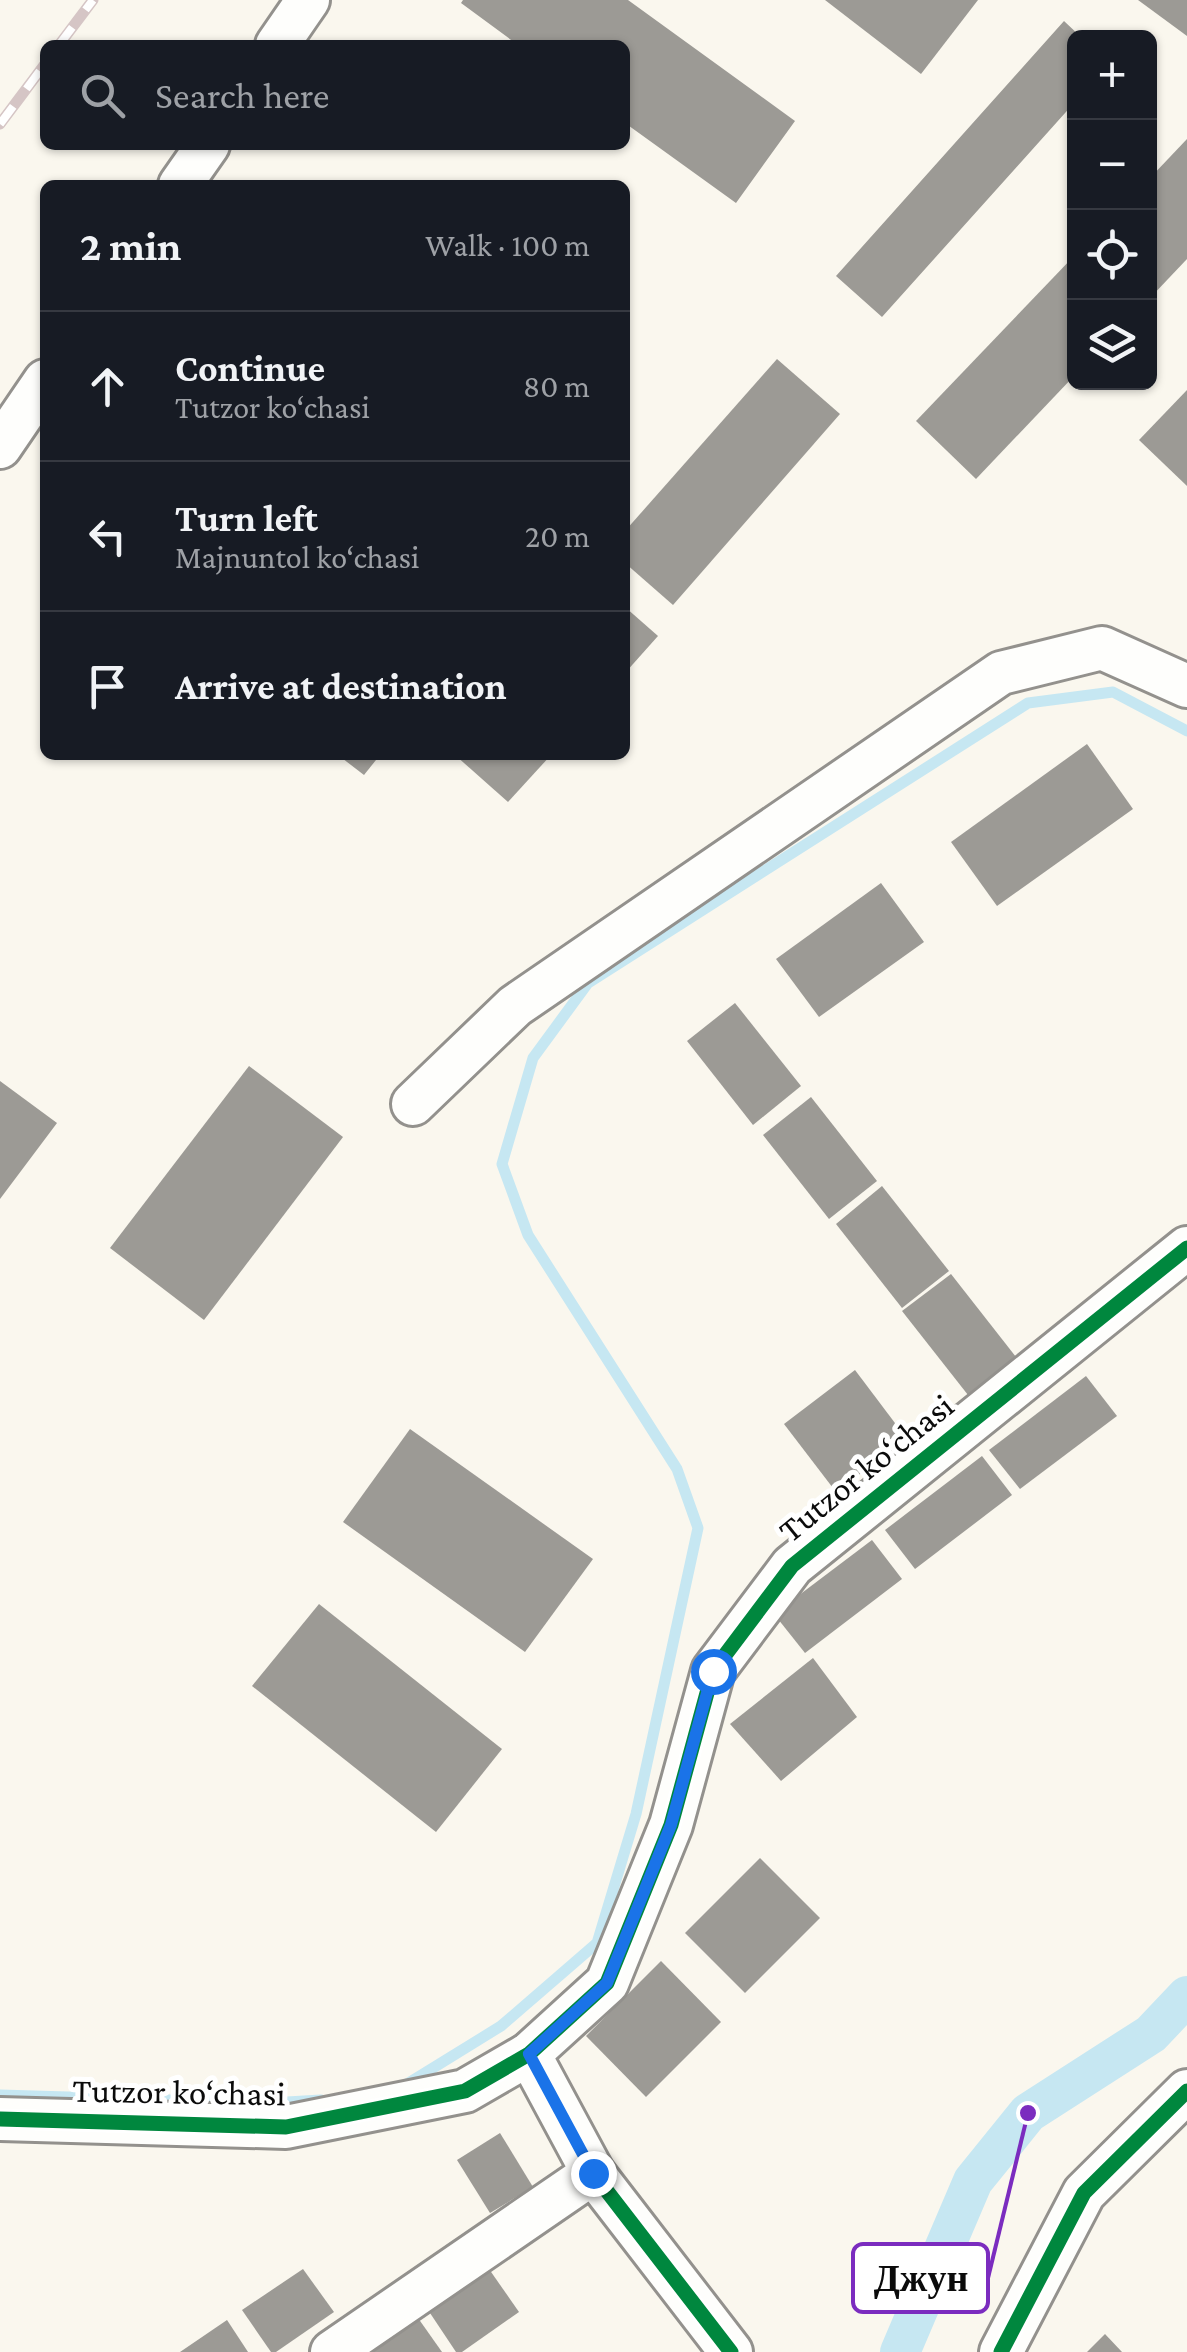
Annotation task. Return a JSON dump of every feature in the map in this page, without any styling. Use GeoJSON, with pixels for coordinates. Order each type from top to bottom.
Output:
{"type":"FeatureCollection","features":[{"type":"Feature","properties":{"kind":"street"},"geometry":{"type":"LineString","coordinates":[[280,40],[308,0]]}},
{"type":"Feature","properties":{"kind":"street"},"geometry":{"type":"LineString","coordinates":[[184,180],[204,150]]}},
{"type":"Feature","properties":{"kind":"street"},"geometry":{"type":"LineString","coordinates":[[0,447],[40,389]]}},
{"type":"Feature","properties":{"kind":"street"},"geometry":{"type":"LineString","coordinates":[[413,1104],[516,1006],[1001,673],[1102,648],[1187,686]]}},
{"type":"Feature","properties":{"kind":"street","name":"Tutzor ko‘chasi"},"geometry":{"type":"LineString","coordinates":[[0,2120],[286,2127],[465,2091],[529,2054],[607,1983],[671,1825],[713,1671],[792,1566],[1187,1248]]}},
{"type":"Feature","properties":{"kind":"street"},"geometry":{"type":"LineString","coordinates":[[529,2054],[593,2173],[731,2352]]}},
{"type":"Feature","properties":{"kind":"street"},"geometry":{"type":"LineString","coordinates":[[1002,2352],[1084,2193],[1187,2091]]}},
{"type":"Feature","properties":{"kind":"street"},"geometry":{"type":"LineString","coordinates":[[332,2352],[593,2173]]}},
{"type":"Feature","properties":{"kind":"building"},"geometry":{"type":"Polygon","coordinates":[[[628,0],[795,121],[736,203],[630,127],[630,40],[511,40],[461,3],[628,0]]]}},
{"type":"Feature","properties":{"kind":"building"},"geometry":{"type":"Polygon","coordinates":[[[825,0],[978,0],[921,74],[825,0]]]}},
{"type":"Feature","properties":{"kind":"building"},"geometry":{"type":"Polygon","coordinates":[[[1138,0],[1187,0],[1187,36],[1138,0]]]}},
{"type":"Feature","properties":{"kind":"building"},"geometry":{"type":"Polygon","coordinates":[[[1064,21],[1074,30],[1067,30],[1067,111],[882,317],[836,276],[1064,21]]]}},
{"type":"Feature","properties":{"kind":"building"},"geometry":{"type":"Polygon","coordinates":[[[1187,139],[1187,259],[1157,291],[1157,210],[1157,171],[1187,139]]]}},
{"type":"Feature","properties":{"kind":"building"},"geometry":{"type":"Polygon","coordinates":[[[1067,263],[1067,383],[976,479],[916,421],[1067,263]]]}},
{"type":"Feature","properties":{"kind":"building"},"geometry":{"type":"Polygon","coordinates":[[[777,359],[840,414],[673,605],[630,567],[630,525],[777,359]]]}},
{"type":"Feature","properties":{"kind":"building"},"geometry":{"type":"Polygon","coordinates":[[[1187,390],[1187,486],[1139,440],[1187,390]]]}},
{"type":"Feature","properties":{"kind":"building"},"geometry":{"type":"Polygon","coordinates":[[[630,611],[658,636],[630,667],[630,611]]]}},
{"type":"Feature","properties":{"kind":"building"},"geometry":{"type":"Polygon","coordinates":[[[1087,744],[1133,809],[997,906],[951,842],[1087,744]]]}},
{"type":"Feature","properties":{"kind":"building"},"geometry":{"type":"Polygon","coordinates":[[[344,760],[376,760],[364,775],[344,760]]]}},
{"type":"Feature","properties":{"kind":"building"},"geometry":{"type":"Polygon","coordinates":[[[461,760],[546,760],[508,802],[461,760]]]}},
{"type":"Feature","properties":{"kind":"building"},"geometry":{"type":"Polygon","coordinates":[[[881,883],[924,942],[819,1017],[776,959],[881,883]]]}},
{"type":"Feature","properties":{"kind":"building"},"geometry":{"type":"Polygon","coordinates":[[[735,1003],[801,1086],[753,1125],[687,1041],[735,1003]]]}},
{"type":"Feature","properties":{"kind":"building"},"geometry":{"type":"Polygon","coordinates":[[[249,1066],[343,1137],[204,1320],[110,1248],[249,1066]]]}},
{"type":"Feature","properties":{"kind":"building"},"geometry":{"type":"Polygon","coordinates":[[[0,1081],[57,1123],[0,1199],[0,1081]]]}},
{"type":"Feature","properties":{"kind":"building"},"geometry":{"type":"Polygon","coordinates":[[[811,1097],[877,1181],[829,1219],[763,1135],[811,1097]]]}},
{"type":"Feature","properties":{"kind":"building"},"geometry":{"type":"Polygon","coordinates":[[[882,1186],[949,1271],[902,1308],[836,1224],[882,1186]]]}},
{"type":"Feature","properties":{"kind":"building"},"geometry":{"type":"Polygon","coordinates":[[[951,1274],[1016,1357],[968,1395],[902,1311],[951,1274]]]}},
{"type":"Feature","properties":{"kind":"building"},"geometry":{"type":"Polygon","coordinates":[[[855,1370],[907,1439],[836,1492],[784,1424],[855,1370]]]}},
{"type":"Feature","properties":{"kind":"building"},"geometry":{"type":"Polygon","coordinates":[[[1086,1376],[1117,1416],[1020,1489],[989,1450],[1086,1376]]]}},
{"type":"Feature","properties":{"kind":"building"},"geometry":{"type":"Polygon","coordinates":[[[410,1429],[593,1559],[525,1652],[343,1522],[410,1429]]]}},
{"type":"Feature","properties":{"kind":"building"},"geometry":{"type":"Polygon","coordinates":[[[982,1456],[1012,1495],[915,1569],[885,1530],[982,1456]]]}},
{"type":"Feature","properties":{"kind":"building"},"geometry":{"type":"Polygon","coordinates":[[[872,1540],[902,1579],[805,1653],[774,1614],[872,1540]]]}},
{"type":"Feature","properties":{"kind":"building"},"geometry":{"type":"Polygon","coordinates":[[[319,1604],[502,1749],[436,1832],[252,1686],[319,1604]]]}},
{"type":"Feature","properties":{"kind":"building"},"geometry":{"type":"Polygon","coordinates":[[[813,1658],[857,1717],[781,1781],[730,1724],[813,1658]]]}},
{"type":"Feature","properties":{"kind":"building"},"geometry":{"type":"Polygon","coordinates":[[[760,1858],[820,1918],[745,1993],[685,1933],[760,1858]]]}},
{"type":"Feature","properties":{"kind":"building"},"geometry":{"type":"Polygon","coordinates":[[[661,1961],[721,2022],[646,2097],[586,2036],[661,1961]]]}},
{"type":"Feature","properties":{"kind":"building"},"geometry":{"type":"Polygon","coordinates":[[[500,2133],[533,2187],[490,2213],[457,2160],[500,2133]]]}},
{"type":"Feature","properties":{"kind":"building"},"geometry":{"type":"Polygon","coordinates":[[[303,2269],[334,2312],[271,2352],[242,2310],[303,2269]]]}},
{"type":"Feature","properties":{"kind":"building"},"geometry":{"type":"Polygon","coordinates":[[[489,2269],[519,2312],[462,2352],[456,2352],[428,2310],[489,2269]]]}},
{"type":"Feature","properties":{"kind":"building"},"geometry":{"type":"Polygon","coordinates":[[[418,2318],[442,2352],[367,2352],[418,2318]]]}},
{"type":"Feature","properties":{"kind":"building"},"geometry":{"type":"Polygon","coordinates":[[[227,2320],[248,2352],[180,2352],[227,2320]]]}},
{"type":"Feature","properties":{"kind":"building"},"geometry":{"type":"Polygon","coordinates":[[[1105,2334],[1122,2352],[1087,2352],[1105,2334]]]}},
{"type":"Feature","properties":{"kind":"waterway"},"geometry":{"type":"LineString","coordinates":[[407,2084],[501,2026],[597,1943],[636,1814],[698,1528],[677,1469],[528,1235],[502,1164],[533,1058],[588,983],[1028,703],[1113,692],[1187,731]]}},
{"type":"Feature","properties":{"kind":"waterway"},"geometry":{"type":"LineString","coordinates":[[900,2352],[973,2181],[1028,2113],[1151,2034],[1187,1996]]}},
{"type":"Feature","properties":{"kind":"waterway"},"geometry":{"type":"LineString","coordinates":[[0,2095],[270,2103],[321,2100]]}},
{"type":"Feature","properties":{"kind":"railway"},"geometry":{"type":"LineString","coordinates":[[63,40],[93,0]]}},
{"type":"Feature","properties":{"kind":"railway"},"geometry":{"type":"LineString","coordinates":[[0,124],[40,71]]}},
{"type":"Feature","properties":{"kind":"cycle path"},"geometry":{"type":"LineString","coordinates":[[0,2119],[286,2127],[465,2091],[529,2054],[607,1983],[671,1825],[713,1671],[792,1566],[1187,1248]]}},
{"type":"Feature","properties":{"kind":"cycle path"},"geometry":{"type":"LineString","coordinates":[[1001,2352],[1084,2193],[1187,2091]]}},
{"type":"Feature","properties":{"kind":"cycle path"},"geometry":{"type":"LineString","coordinates":[[593,2173],[731,2352]]}},
{"type":"Feature","properties":{"kind":"place","name":"Джун"},"geometry":{"type":"Point","coordinates":[1028,2113]}},
{"type":"Feature","properties":{"kind":"route"},"geometry":{"type":"LineString","coordinates":[[593,2173],[529,2054],[607,1983],[671,1825],[713,1671]]}}]}
